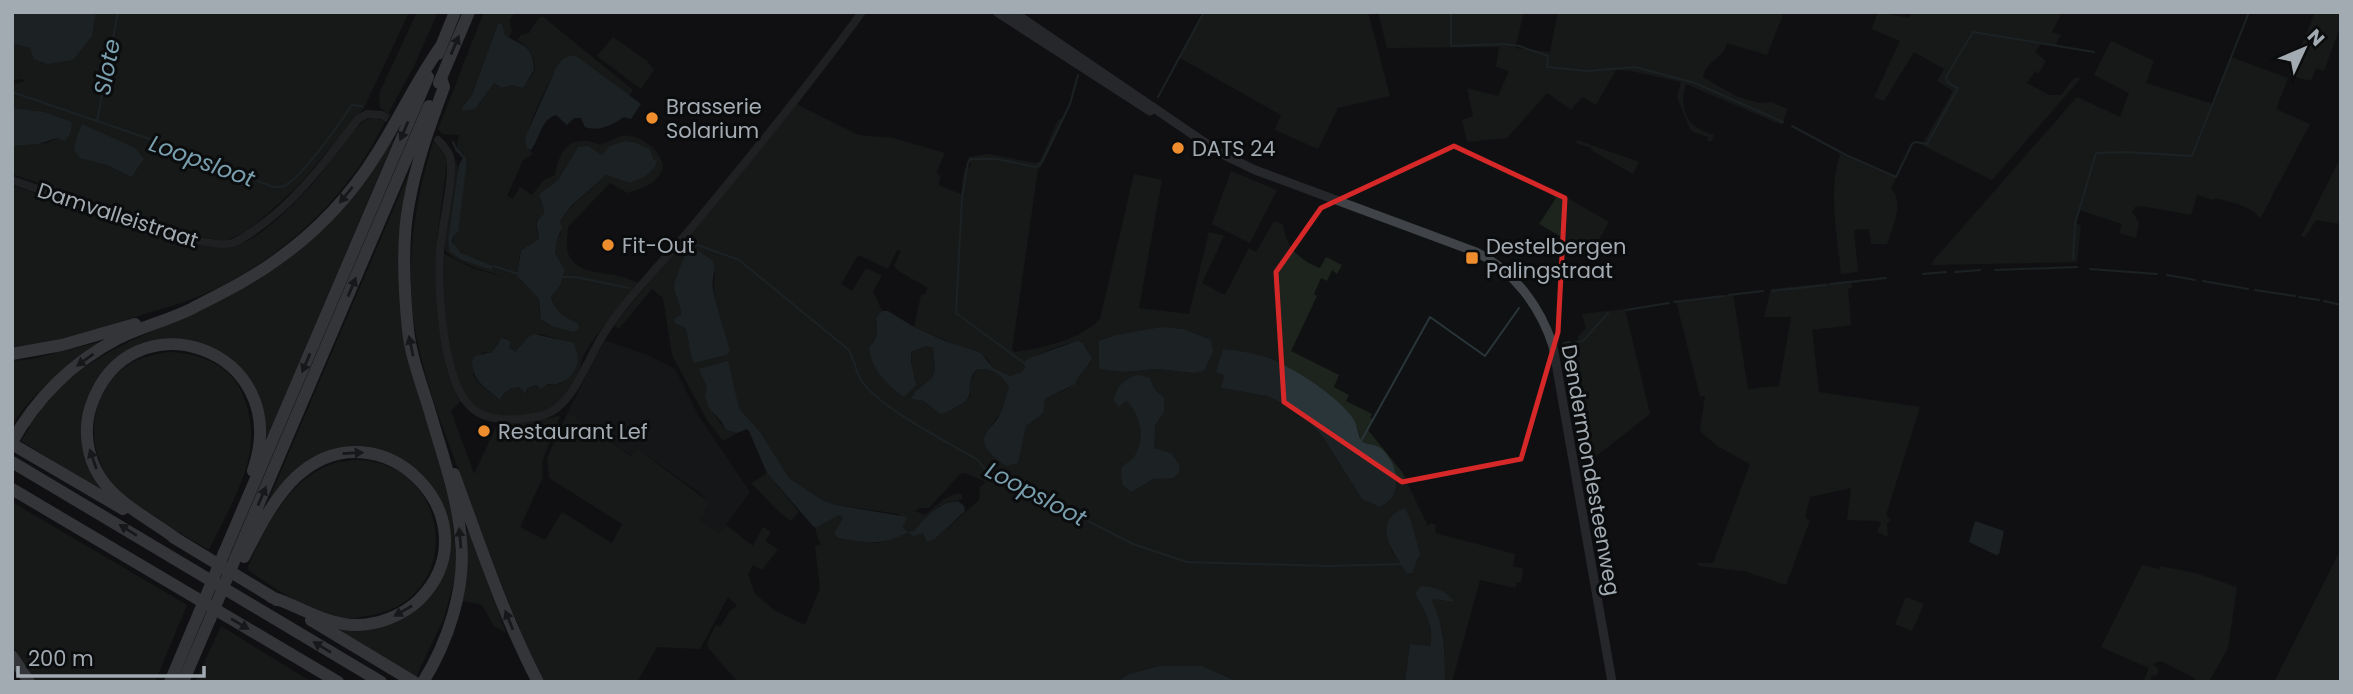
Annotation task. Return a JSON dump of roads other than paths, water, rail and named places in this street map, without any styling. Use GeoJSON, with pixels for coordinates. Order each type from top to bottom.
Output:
{"type":"FeatureCollection","features":[{"type":"Feature","properties":{"kind":"highway"},"geometry":{"type":"LineString","coordinates":[[246,502],[455,12]]}},
{"type":"Feature","properties":{"kind":"highway"},"geometry":{"type":"LineString","coordinates":[[170,682],[234,558],[469,12]]}},
{"type":"Feature","properties":{"kind":"highway"},"geometry":{"type":"LineString","coordinates":[[414,682],[12,443],[22,423],[46,393],[95,353],[118,339],[243,282],[279,259],[317,227],[375,156],[420,75],[441,46]]}},
{"type":"Feature","properties":{"kind":"highway"},"geometry":{"type":"LineString","coordinates":[[441,78],[444,87],[421,152],[408,206],[405,245],[408,333],[430,412],[495,585],[538,682]]}},
{"type":"Feature","properties":{"kind":"highway"},"geometry":{"type":"LineString","coordinates":[[12,354],[62,345],[110,332],[202,302]]}},
{"type":"Feature","properties":{"kind":"highway"},"geometry":{"type":"LineString","coordinates":[[178,540],[110,490],[94,467],[87,442],[87,424],[96,391],[112,369],[134,354],[162,345],[191,346],[215,355],[237,371],[256,405],[260,431],[234,558],[225,585],[205,616],[183,682]]}},
{"type":"Feature","properties":{"kind":"highway"},"geometry":{"type":"LineString","coordinates":[[423,682],[439,652],[451,620],[458,586],[462,543],[456,507],[430,412]]}},
{"type":"Feature","properties":{"kind":"highway"},"geometry":{"type":"LineString","coordinates":[[234,558],[258,530],[286,488],[305,470],[330,457],[363,452],[379,455],[408,468],[429,490],[441,516],[444,547],[436,577],[413,605],[381,621],[345,624],[318,617],[289,602],[271,597]]}},
{"type":"Feature","properties":{"kind":"highway"},"geometry":{"type":"LineString","coordinates":[[12,462],[382,682]]}},
{"type":"Feature","properties":{"kind":"highway"},"geometry":{"type":"LineString","coordinates":[[12,489],[338,682]]}},
{"type":"Feature","properties":{"kind":"highway"},"geometry":{"type":"LineString","coordinates":[[12,656],[29,682]]}},
{"type":"Feature","properties":{"kind":"main road","name":"Dendermondesteenweg"},"geometry":{"type":"LineString","coordinates":[[997,12],[1117,91],[1168,119]]}},
{"type":"Feature","properties":{"kind":"main road","name":"Dendermondesteenweg"},"geometry":{"type":"LineString","coordinates":[[1013,12],[1220,153],[1255,170],[1476,252],[1503,270],[1523,290],[1540,316],[1553,346],[1612,682]]}},
{"type":"Feature","properties":{"kind":"street"},"geometry":{"type":"LineString","coordinates":[[438,140],[447,150],[452,166],[440,250],[440,300],[450,364],[458,390],[474,409],[488,416],[513,419],[545,415],[563,405],[604,332],[747,160],[862,12]]}},
{"type":"Feature","properties":{"kind":"street","name":"Damvalleistraat"},"geometry":{"type":"LineString","coordinates":[[12,180],[192,241],[225,245],[236,242],[266,222],[289,202],[312,179],[358,119],[367,114],[381,115]]}},
{"type":"Feature","properties":{"kind":"waterway","name":"Slote"},"geometry":{"type":"LineString","coordinates":[[97,121],[118,12]]}},
{"type":"Feature","properties":{"kind":"waterway"},"geometry":{"type":"LineString","coordinates":[[1158,97],[1204,12]]}},
{"type":"Feature","properties":{"kind":"waterway"},"geometry":{"type":"LineString","coordinates":[[1451,12],[1451,46],[1519,46],[1548,56],[1547,67],[1588,71],[1635,67],[1695,83],[1783,122]]}},
{"type":"Feature","properties":{"kind":"waterway"},"geometry":{"type":"LineString","coordinates":[[2073,259],[2075,224],[2096,153],[2192,156],[2249,12]]}},
{"type":"Feature","properties":{"kind":"waterway"},"geometry":{"type":"LineString","coordinates":[[1792,126],[1846,155],[1896,177],[1912,144],[1927,144],[1958,88],[1948,83],[1946,77],[1973,32],[2094,52]]}},
{"type":"Feature","properties":{"kind":"waterway"},"geometry":{"type":"LineString","coordinates":[[1024,363],[956,313],[962,198],[968,163],[970,159],[997,159],[1036,167],[1042,162],[1070,104],[1078,75]]}},
{"type":"Feature","properties":{"kind":"waterway","name":"Loopsloot"},"geometry":{"type":"LineString","coordinates":[[12,92],[173,147],[273,187],[292,181],[320,149],[352,105],[362,106]]}},
{"type":"Feature","properties":{"kind":"waterway","name":"Loopsloot"},"geometry":{"type":"LineString","coordinates":[[453,142],[456,149]]}},
{"type":"Feature","properties":{"kind":"waterway","name":"Loopsloot"},"geometry":{"type":"LineString","coordinates":[[692,243],[739,260],[849,350],[861,380],[870,391],[898,413],[978,460],[984,468],[1133,544],[1187,562],[1329,566],[1402,564]]}},
{"type":"Feature","properties":{"kind":"waterway","name":"Loopsloot"},"geometry":{"type":"LineString","coordinates":[[494,266],[518,274]]}},
{"type":"Feature","properties":{"kind":"waterway","name":"Loopsloot"},"geometry":{"type":"LineString","coordinates":[[1995,270],[2077,267]]}},
{"type":"Feature","properties":{"kind":"waterway","name":"Loopsloot"},"geometry":{"type":"LineString","coordinates":[[2090,269],[2157,274]]}},
{"type":"Feature","properties":{"kind":"waterway","name":"Loopsloot"},"geometry":{"type":"LineString","coordinates":[[1955,272],[1980,270]]}},
{"type":"Feature","properties":{"kind":"waterway","name":"Loopsloot"},"geometry":{"type":"LineString","coordinates":[[1923,274],[1946,272]]}},
{"type":"Feature","properties":{"kind":"waterway","name":"Loopsloot"},"geometry":{"type":"LineString","coordinates":[[2167,275],[2195,280]]}},
{"type":"Feature","properties":{"kind":"waterway","name":"Loopsloot"},"geometry":{"type":"LineString","coordinates":[[561,277],[576,277],[629,288]]}},
{"type":"Feature","properties":{"kind":"waterway","name":"Loopsloot"},"geometry":{"type":"LineString","coordinates":[[1831,284],[1886,278]]}},
{"type":"Feature","properties":{"kind":"waterway","name":"Loopsloot"},"geometry":{"type":"LineString","coordinates":[[2203,281],[2248,289]]}},
{"type":"Feature","properties":{"kind":"waterway","name":"Loopsloot"},"geometry":{"type":"LineString","coordinates":[[1772,291],[1826,285]]}},
{"type":"Feature","properties":{"kind":"waterway","name":"Loopsloot"},"geometry":{"type":"LineString","coordinates":[[2255,290],[2295,296]]}},
{"type":"Feature","properties":{"kind":"waterway","name":"Loopsloot"},"geometry":{"type":"LineString","coordinates":[[1729,295],[1763,291]]}},
{"type":"Feature","properties":{"kind":"waterway","name":"Loopsloot"},"geometry":{"type":"LineString","coordinates":[[1674,302],[1724,296]]}},
{"type":"Feature","properties":{"kind":"waterway","name":"Loopsloot"},"geometry":{"type":"LineString","coordinates":[[2299,297],[2319,300]]}},
{"type":"Feature","properties":{"kind":"waterway","name":"Loopsloot"},"geometry":{"type":"LineString","coordinates":[[2324,301],[2341,305]]}},
{"type":"Feature","properties":{"kind":"waterway","name":"Loopsloot"},"geometry":{"type":"LineString","coordinates":[[1626,310],[1669,303]]}},
{"type":"Feature","properties":{"kind":"waterway","name":"Loopsloot"},"geometry":{"type":"LineString","coordinates":[[1361,441],[1430,317],[1485,356],[1519,308]]}},
{"type":"Feature","properties":{"kind":"waterway","name":"Loopsloot"},"geometry":{"type":"LineString","coordinates":[[1576,342],[1583,341],[1608,313]]}},
{"type":"Feature","properties":{"kind":"waterway","name":"Loopsloot"},"geometry":{"type":"LineString","coordinates":[[1564,343],[1570,342]]}},
{"type":"Feature","properties":{"kind":"tunnel"},"geometry":{"type":"LineString","coordinates":[[381,115],[422,133]]}},
{"type":"Feature","properties":{"kind":"place","name":"Brasserie Solarium"},"geometry":{"type":"Point","coordinates":[652,118]}},
{"type":"Feature","properties":{"kind":"place","name":"DATS 24"},"geometry":{"type":"Point","coordinates":[1178,148]}},
{"type":"Feature","properties":{"kind":"place","name":"Fit-Out"},"geometry":{"type":"Point","coordinates":[608,245]}},
{"type":"Feature","properties":{"kind":"place","name":"Destelbergen Palingstraat"},"geometry":{"type":"Point","coordinates":[1472,258]}},
{"type":"Feature","properties":{"kind":"place","name":"Restaurant Lef"},"geometry":{"type":"Point","coordinates":[484,431]}}]}
